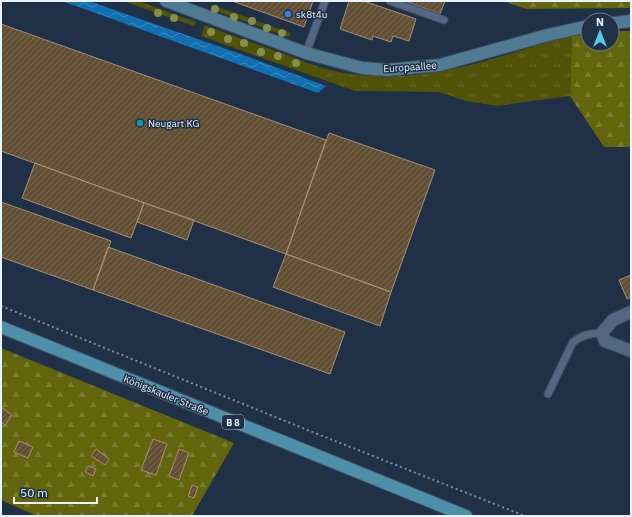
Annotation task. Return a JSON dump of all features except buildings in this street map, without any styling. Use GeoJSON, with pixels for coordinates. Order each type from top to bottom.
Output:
{"type":"FeatureCollection","features":[{"type":"Feature","properties":{"kind":"main road","name":"Europaallee"},"geometry":{"type":"LineString","coordinates":[[166,1],[306,53],[362,68],[388,70],[414,68],[461,60],[548,35],[580,28]]}},
{"type":"Feature","properties":{"kind":"main road","name":"Königskauler Straße"},"geometry":{"type":"LineString","coordinates":[[2,330],[466,516]]}},
{"type":"Feature","properties":{"kind":"street"},"geometry":{"type":"LineString","coordinates":[[631,312],[613,320],[602,333],[605,341],[631,351]]}},
{"type":"Feature","properties":{"kind":"lane"},"geometry":{"type":"LineString","coordinates":[[306,53],[325,1]]}},
{"type":"Feature","properties":{"kind":"lane"},"geometry":{"type":"LineString","coordinates":[[390,1],[444,20]]}},
{"type":"Feature","properties":{"kind":"lane"},"geometry":{"type":"LineString","coordinates":[[548,394],[573,342],[581,336],[591,333],[602,333]]}},
{"type":"Feature","properties":{"kind":"path"},"geometry":{"type":"LineString","coordinates":[[1,306],[525,516]]}},
{"type":"Feature","properties":{"kind":"green space"},"geometry":{"type":"Polygon","coordinates":[[[123,1],[138,1],[196,22],[194,26],[123,1]]]}},
{"type":"Feature","properties":{"kind":"green space"},"geometry":{"type":"Polygon","coordinates":[[[503,1],[631,1],[631,8],[526,9],[503,1]]]}},
{"type":"Feature","properties":{"kind":"green space"},"geometry":{"type":"Polygon","coordinates":[[[212,5],[291,33],[289,37],[211,9],[212,5]]]}},
{"type":"Feature","properties":{"kind":"green space"},"geometry":{"type":"Polygon","coordinates":[[[205,25],[325,69],[361,75],[392,76],[423,74],[483,62],[572,34],[570,96],[498,106],[466,101],[439,92],[355,91],[201,36],[205,25]]]}},
{"type":"Feature","properties":{"kind":"green space"},"geometry":{"type":"Polygon","coordinates":[[[620,31],[631,31],[631,147],[604,147],[570,96],[572,34],[580,34],[580,52],[620,52],[620,31]]]}},
{"type":"Feature","properties":{"kind":"green space"},"geometry":{"type":"Polygon","coordinates":[[[1,348],[234,443],[192,516],[37,516],[1,500],[1,348]]]}},
{"type":"Feature","properties":{"kind":"water"},"geometry":{"type":"Polygon","coordinates":[[[62,1],[89,1],[249,57],[326,86],[318,93],[62,1]]]}},
{"type":"Feature","properties":{"kind":"place","name":"sk8t4u"},"geometry":{"type":"Point","coordinates":[288,14]}},
{"type":"Feature","properties":{"kind":"place","name":"Neugart KG"},"geometry":{"type":"Point","coordinates":[140,123]}}]}
